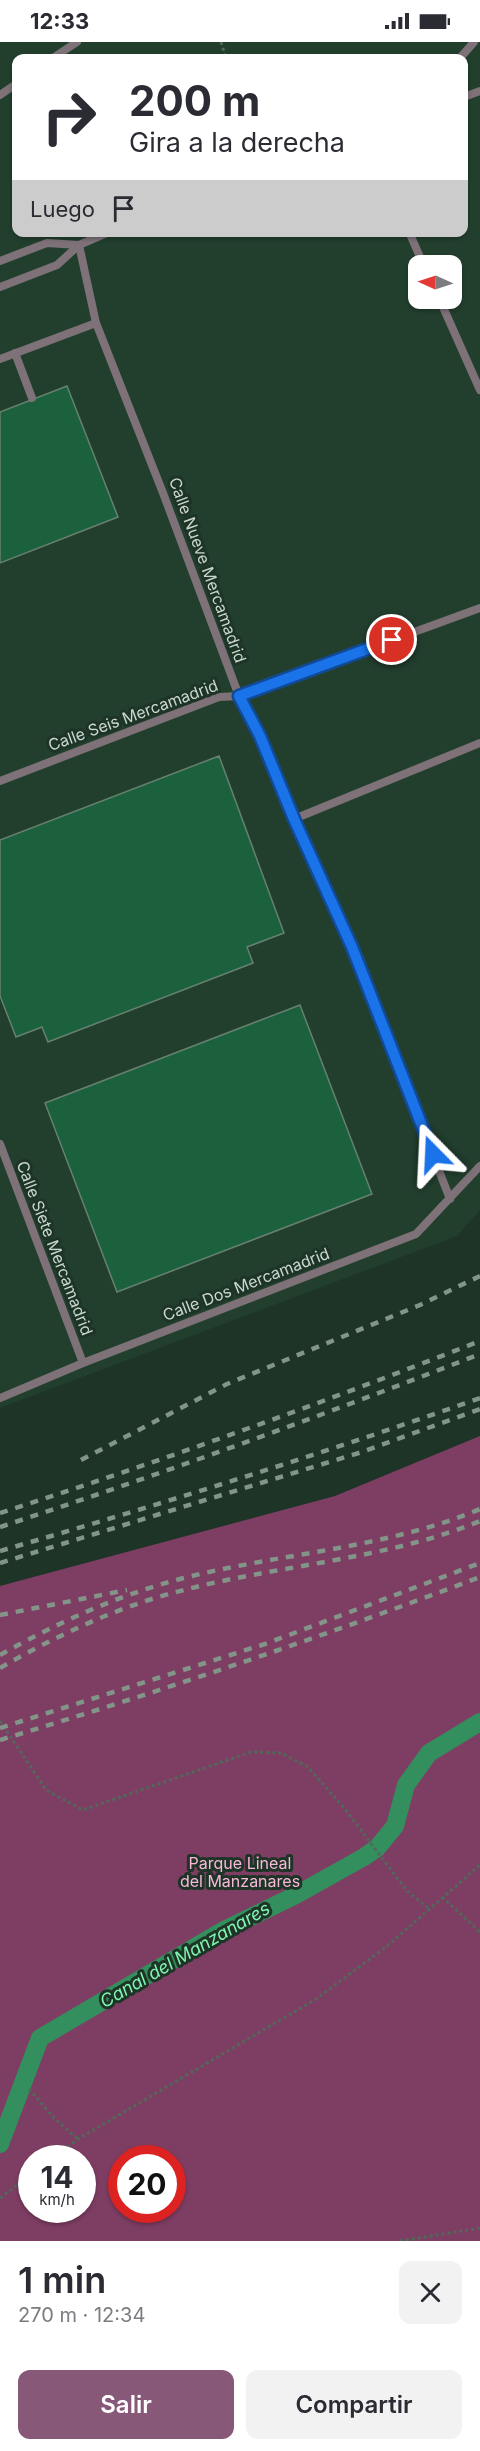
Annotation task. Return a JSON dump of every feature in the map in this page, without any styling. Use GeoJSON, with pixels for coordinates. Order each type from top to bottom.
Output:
{"type":"FeatureCollection","features":[{"type":"Feature","properties":{"kind":"lane"},"geometry":{"type":"LineString","coordinates":[[59,54],[77,42]]}},
{"type":"Feature","properties":{"kind":"lane"},"geometry":{"type":"LineString","coordinates":[[464,54],[474,42]]}},
{"type":"Feature","properties":{"kind":"lane"},"geometry":{"type":"LineString","coordinates":[[0,287],[57,265],[79,245],[97,237]]}},
{"type":"Feature","properties":{"kind":"lane"},"geometry":{"type":"LineString","coordinates":[[411,237],[419,255]]}},
{"type":"Feature","properties":{"kind":"lane"},"geometry":{"type":"LineString","coordinates":[[0,261],[47,243],[79,245]]}},
{"type":"Feature","properties":{"kind":"lane","name":"Calle Nueve Mercamadrid"},"geometry":{"type":"LineString","coordinates":[[79,245],[96,322],[239,696],[260,736],[294,819],[352,947],[450,1198]]}},
{"type":"Feature","properties":{"kind":"lane"},"geometry":{"type":"LineString","coordinates":[[444,309],[480,390]]}},
{"type":"Feature","properties":{"kind":"lane"},"geometry":{"type":"LineString","coordinates":[[0,359],[96,322]]}},
{"type":"Feature","properties":{"kind":"lane"},"geometry":{"type":"LineString","coordinates":[[15,353],[32,398]]}},
{"type":"Feature","properties":{"kind":"lane","name":"Calle Seis Mercamadrid"},"geometry":{"type":"LineString","coordinates":[[0,781],[219,697],[239,696],[480,608]]}},
{"type":"Feature","properties":{"kind":"lane"},"geometry":{"type":"LineString","coordinates":[[294,819],[480,743]]}},
{"type":"Feature","properties":{"kind":"lane","name":"Calle Siete Mercamadrid"},"geometry":{"type":"LineString","coordinates":[[0,1144],[83,1363]]}},
{"type":"Feature","properties":{"kind":"lane","name":"Calle Dos Mercamadrid"},"geometry":{"type":"LineString","coordinates":[[0,1398],[83,1363],[416,1234],[480,1166]]}},
{"type":"Feature","properties":{"kind":"path"},"geometry":{"type":"LineString","coordinates":[[0,1721],[46,1790],[83,1810],[251,1752],[281,1753],[308,1767],[363,1833],[407,1891],[429,1908]]}},
{"type":"Feature","properties":{"kind":"path"},"geometry":{"type":"LineString","coordinates":[[70,2145],[316,1999],[386,1947],[480,1865]]}},
{"type":"Feature","properties":{"kind":"path"},"geometry":{"type":"LineString","coordinates":[[442,1897],[480,1932]]}},
{"type":"Feature","properties":{"kind":"path"},"geometry":{"type":"LineString","coordinates":[[28,2089],[54,2118],[78,2139]]}},
{"type":"Feature","properties":{"kind":"path"},"geometry":{"type":"LineString","coordinates":[[0,2198],[18,2184]]}},
{"type":"Feature","properties":{"kind":"path"},"geometry":{"type":"LineString","coordinates":[[400,2241],[480,2228]]}},
{"type":"Feature","properties":{"kind":"shaded area"},"geometry":{"type":"Polygon","coordinates":[[[0,42],[480,42],[480,1210],[457,1236],[0,1408],[0,42]]]}},
{"type":"Feature","properties":{"kind":"green space","name":"Parque Lineal del Manzanares"},"geometry":{"type":"Polygon","coordinates":[[[480,1436],[480,2241],[0,2241],[0,1586],[335,1496],[480,1436]]]}},
{"type":"Feature","properties":{"kind":"building"},"geometry":{"type":"Polygon","coordinates":[[[67,386],[118,517],[0,563],[0,412],[67,386]]]}},
{"type":"Feature","properties":{"kind":"building"},"geometry":{"type":"Polygon","coordinates":[[[219,756],[284,933],[247,947],[253,963],[48,1042],[42,1027],[16,1037],[0,996],[0,840],[219,756]]]}},
{"type":"Feature","properties":{"kind":"building"},"geometry":{"type":"Polygon","coordinates":[[[300,1005],[372,1194],[117,1292],[45,1103],[300,1005]]]}},
{"type":"Feature","properties":{"kind":"waterway","name":"Canal del Manzanares"},"geometry":{"type":"LineString","coordinates":[[0,2144],[40,2038],[224,1930],[296,1895],[377,1848],[395,1826],[406,1785],[429,1753],[480,1722]]}},
{"type":"Feature","properties":{"kind":"railway"},"geometry":{"type":"LineString","coordinates":[[81,1460],[227,1384],[420,1305],[480,1276]]}},
{"type":"Feature","properties":{"kind":"railway"},"geometry":{"type":"LineString","coordinates":[[0,1513],[242,1431],[480,1341]]}},
{"type":"Feature","properties":{"kind":"railway"},"geometry":{"type":"LineString","coordinates":[[0,1527],[241,1444],[480,1354]]}},
{"type":"Feature","properties":{"kind":"railway"},"geometry":{"type":"LineString","coordinates":[[0,1551],[242,1478],[480,1398]]}},
{"type":"Feature","properties":{"kind":"railway"},"geometry":{"type":"LineString","coordinates":[[0,1563],[362,1452],[480,1409]]}},
{"type":"Feature","properties":{"kind":"railway"},"geometry":{"type":"LineString","coordinates":[[0,1655],[87,1611],[156,1586],[217,1570],[407,1533],[480,1509]]}},
{"type":"Feature","properties":{"kind":"railway"},"geometry":{"type":"LineString","coordinates":[[0,1668],[44,1644],[136,1604],[220,1581],[409,1544],[480,1521]]}},
{"type":"Feature","properties":{"kind":"railway"},"geometry":{"type":"LineString","coordinates":[[0,1728],[265,1644],[480,1563]]}},
{"type":"Feature","properties":{"kind":"railway"},"geometry":{"type":"LineString","coordinates":[[0,1740],[242,1663],[480,1577]]}},
{"type":"Feature","properties":{"kind":"railway"},"geometry":{"type":"LineString","coordinates":[[0,1615],[127,1590]]}},
{"type":"Feature","properties":{"kind":"route"},"geometry":{"type":"LineString","coordinates":[[392,640],[239,696],[260,736],[294,819],[352,947],[433,1154]]}}]}
